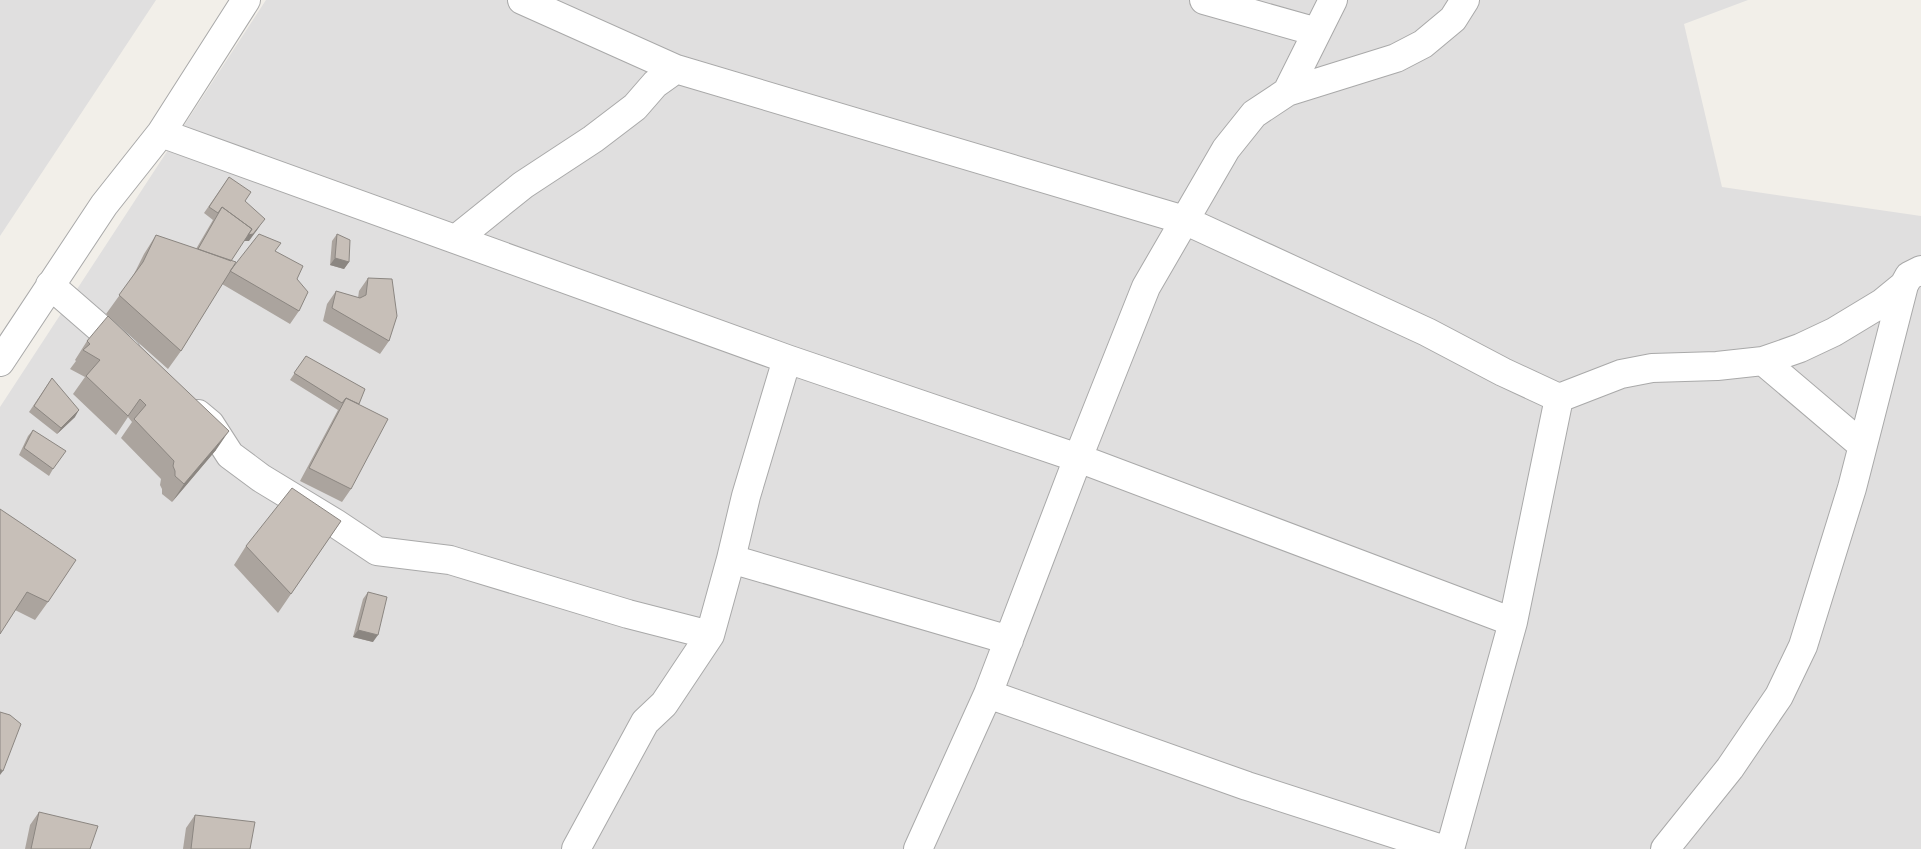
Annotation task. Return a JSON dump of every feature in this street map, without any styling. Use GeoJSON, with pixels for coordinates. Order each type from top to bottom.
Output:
{"type":"FeatureCollection","features":[{"type":"Feature","properties":{"kind":"street"},"geometry":{"type":"LineString","coordinates":[[0,362],[104,205],[161,133],[246,0]]}},
{"type":"Feature","properties":{"kind":"street"},"geometry":{"type":"LineString","coordinates":[[522,0],[676,69],[1184,220],[1427,332],[1503,372],[1560,398],[1622,374],[1652,368],[1717,366],[1763,361],[1800,348],[1834,332],[1882,303],[1912,278]]}},
{"type":"Feature","properties":{"kind":"street"},"geometry":{"type":"LineString","coordinates":[[1204,0],[1318,32]]}},
{"type":"Feature","properties":{"kind":"street"},"geometry":{"type":"LineString","coordinates":[[1287,92],[1333,0]]}},
{"type":"Feature","properties":{"kind":"street"},"geometry":{"type":"LineString","coordinates":[[918,849],[988,694],[1078,458],[1146,287],[1226,149],[1254,114],[1287,92],[1396,58],[1423,44],[1453,19],[1465,0]]}},
{"type":"Feature","properties":{"kind":"street"},"geometry":{"type":"LineString","coordinates":[[456,239],[523,185],[593,139],[635,107],[655,84],[676,69]]}},
{"type":"Feature","properties":{"kind":"street"},"geometry":{"type":"LineString","coordinates":[[161,133],[787,359],[1078,458],[1513,622]]}},
{"type":"Feature","properties":{"kind":"street"},"geometry":{"type":"LineString","coordinates":[[1665,849],[1730,768],[1779,696],[1803,646],[1852,488],[1862,445],[1912,278]]}},
{"type":"Feature","properties":{"kind":"street"},"geometry":{"type":"LineString","coordinates":[[50,285],[145,367]]}},
{"type":"Feature","properties":{"kind":"street"},"geometry":{"type":"LineString","coordinates":[[576,849],[645,722],[664,704],[710,635],[746,496],[787,359]]}},
{"type":"Feature","properties":{"kind":"street"},"geometry":{"type":"LineString","coordinates":[[1763,361],[1862,445]]}},
{"type":"Feature","properties":{"kind":"street"},"geometry":{"type":"LineString","coordinates":[[1450,849],[1513,622],[1560,398]]}},
{"type":"Feature","properties":{"kind":"street"},"geometry":{"type":"LineString","coordinates":[[181,399],[210,424],[230,455],[261,478],[336,523],[378,551],[450,560],[628,614],[710,635]]}},
{"type":"Feature","properties":{"kind":"street"},"geometry":{"type":"LineString","coordinates":[[731,559],[1009,640]]}},
{"type":"Feature","properties":{"kind":"street"},"geometry":{"type":"LineString","coordinates":[[988,694],[1247,786],[1442,849]]}},
{"type":"Feature","properties":{"kind":"shaded area"},"geometry":{"type":"Polygon","coordinates":[[[0,0],[156,0],[0,236],[0,0]]]}},
{"type":"Feature","properties":{"kind":"shaded area"},"geometry":{"type":"Polygon","coordinates":[[[266,0],[1748,0],[1684,24],[1722,187],[1921,216],[1921,849],[0,849],[0,407],[266,0]]]}},
{"type":"Feature","properties":{"kind":"building"},"geometry":{"type":"Polygon","coordinates":[[[229,177],[251,192],[245,201],[265,219],[253,234],[248,235],[252,229],[222,207],[218,213],[209,207],[229,177]]]}},
{"type":"Feature","properties":{"kind":"building"},"geometry":{"type":"Polygon","coordinates":[[[222,207],[252,229],[231,261],[198,249],[222,207]]]}},
{"type":"Feature","properties":{"kind":"building"},"geometry":{"type":"Polygon","coordinates":[[[259,234],[281,243],[275,251],[303,266],[297,279],[308,292],[299,311],[230,271],[259,234]]]}},
{"type":"Feature","properties":{"kind":"building"},"geometry":{"type":"Polygon","coordinates":[[[337,234],[350,240],[349,262],[335,258],[337,234]]]}},
{"type":"Feature","properties":{"kind":"building"},"geometry":{"type":"Polygon","coordinates":[[[156,235],[236,262],[181,351],[119,295],[143,262],[156,235]]]}},
{"type":"Feature","properties":{"kind":"building"},"geometry":{"type":"Polygon","coordinates":[[[368,278],[392,279],[397,316],[389,341],[332,308],[336,291],[360,298],[366,295],[368,278]]]}},
{"type":"Feature","properties":{"kind":"building"},"geometry":{"type":"Polygon","coordinates":[[[108,316],[229,431],[184,484],[175,476],[174,461],[134,419],[146,405],[140,399],[128,416],[86,376],[100,360],[83,350],[90,344],[87,341],[108,316]]]}},
{"type":"Feature","properties":{"kind":"building"},"geometry":{"type":"Polygon","coordinates":[[[306,356],[365,389],[359,404],[346,398],[342,403],[294,373],[306,356]]]}},
{"type":"Feature","properties":{"kind":"building"},"geometry":{"type":"Polygon","coordinates":[[[52,378],[79,410],[61,428],[34,406],[52,378]]]}},
{"type":"Feature","properties":{"kind":"building"},"geometry":{"type":"Polygon","coordinates":[[[346,398],[388,419],[351,489],[309,468],[346,398]]]}},
{"type":"Feature","properties":{"kind":"building"},"geometry":{"type":"Polygon","coordinates":[[[33,430],[66,451],[53,469],[24,448],[33,430]]]}},
{"type":"Feature","properties":{"kind":"building"},"geometry":{"type":"Polygon","coordinates":[[[292,488],[341,521],[291,594],[246,546],[292,488]]]}},
{"type":"Feature","properties":{"kind":"building"},"geometry":{"type":"Polygon","coordinates":[[[0,509],[76,560],[48,602],[27,592],[0,634],[0,509]]]}},
{"type":"Feature","properties":{"kind":"building"},"geometry":{"type":"Polygon","coordinates":[[[368,592],[387,597],[378,635],[358,630],[368,592]]]}},
{"type":"Feature","properties":{"kind":"building"},"geometry":{"type":"Polygon","coordinates":[[[0,712],[10,715],[21,724],[3,771],[0,769],[0,712]]]}},
{"type":"Feature","properties":{"kind":"building"},"geometry":{"type":"Polygon","coordinates":[[[39,812],[98,826],[90,849],[31,849],[39,812]]]}},
{"type":"Feature","properties":{"kind":"building"},"geometry":{"type":"Polygon","coordinates":[[[195,815],[255,822],[250,849],[191,849],[195,815]]]}}]}
